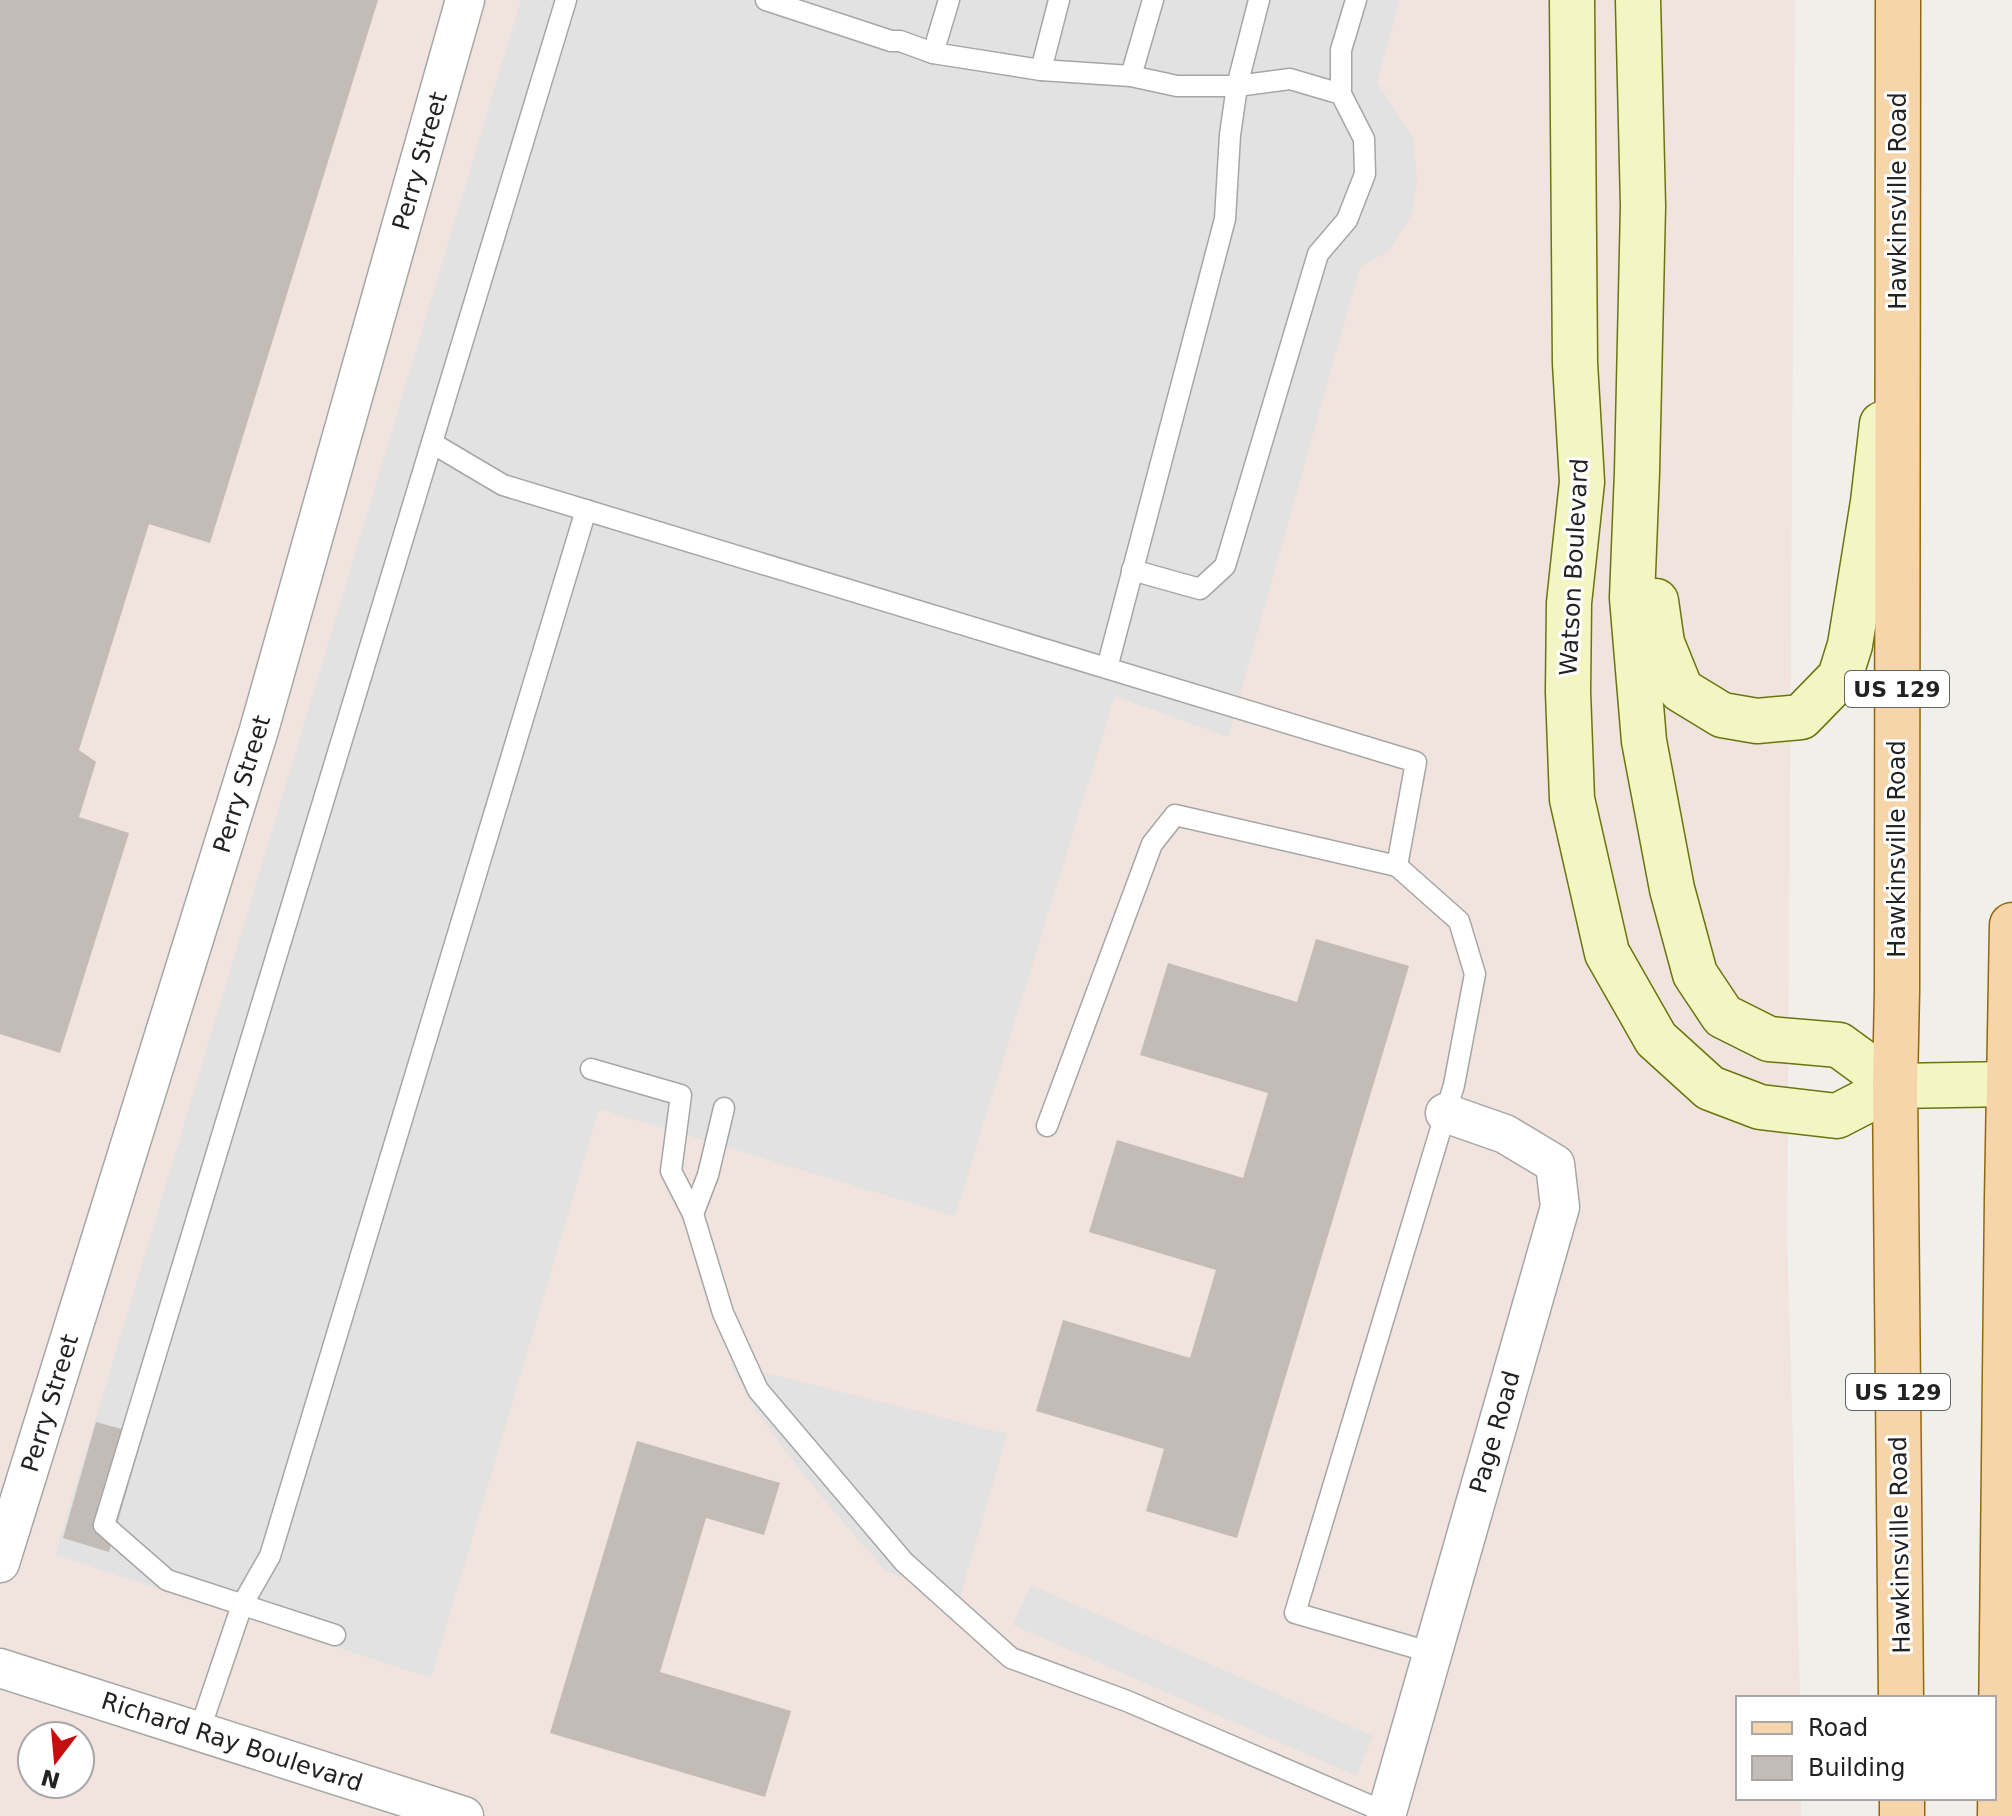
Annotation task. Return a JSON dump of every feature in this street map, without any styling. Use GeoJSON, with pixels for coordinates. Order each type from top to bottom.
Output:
{"type":"FeatureCollection","features":[{"type":"Feature","properties":{"kind":"main road","name":"Hawkinsville Road"},"geometry":{"type":"LineString","coordinates":[[1898,0],[1895,1086],[1901,1696]]}},
{"type":"Feature","properties":{"kind":"main road"},"geometry":{"type":"LineString","coordinates":[[2000,1816],[2012,925]]}},
{"type":"Feature","properties":{"kind":"street","name":"Perry Street"},"geometry":{"type":"LineString","coordinates":[[0,1563],[259,730],[465,0]]}},
{"type":"Feature","properties":{"kind":"street","name":"Watson Boulevard"},"geometry":{"type":"LineString","coordinates":[[1572,0],[1575,363],[1582,482],[1569,603],[1569,738],[1572,799],[1607,953],[1656,1039],[1710,1088],[1760,1107],[1837,1116],[1895,1086],[2011,1084]]}},
{"type":"Feature","properties":{"kind":"street"},"geometry":{"type":"LineString","coordinates":[[1638,0],[1643,206],[1632,598],[1644,741],[1672,889],[1695,974],[1723,1016],[1769,1039],[1839,1045],[1895,1086]]}},
{"type":"Feature","properties":{"kind":"street"},"geometry":{"type":"LineString","coordinates":[[1637,472],[1662,643],[1681,690],[1722,715],[1757,721],[1801,717],[1840,677],[1850,645],[1873,502],[1898,292]]}},
{"type":"Feature","properties":{"kind":"street","name":"Page Road"},"geometry":{"type":"LineString","coordinates":[[1386,1815],[1560,1207],[1555,1164],[1505,1134],[1445,1113]]}},
{"type":"Feature","properties":{"kind":"street","name":"Richard Ray Boulevard"},"geometry":{"type":"LineString","coordinates":[[0,1668],[199,1732],[404,1807],[464,1816]]}},
{"type":"Feature","properties":{"kind":"lane"},"geometry":{"type":"LineString","coordinates":[[335,1635],[167,1580],[104,1525],[566,0]]}},
{"type":"Feature","properties":{"kind":"lane"},"geometry":{"type":"LineString","coordinates":[[766,0],[933,53],[1041,70],[1131,76],[1177,86],[1237,86],[1290,79],[1341,94]]}},
{"type":"Feature","properties":{"kind":"lane"},"geometry":{"type":"LineString","coordinates":[[933,53],[949,0]]}},
{"type":"Feature","properties":{"kind":"lane"},"geometry":{"type":"LineString","coordinates":[[1041,70],[1059,0]]}},
{"type":"Feature","properties":{"kind":"lane"},"geometry":{"type":"LineString","coordinates":[[1131,76],[1153,0]]}},
{"type":"Feature","properties":{"kind":"lane"},"geometry":{"type":"LineString","coordinates":[[1107,668],[1225,219],[1230,135],[1237,86],[1259,0]]}},
{"type":"Feature","properties":{"kind":"lane"},"geometry":{"type":"LineString","coordinates":[[1132,570],[1200,589],[1225,566],[1318,254],[1347,220],[1365,174],[1364,139],[1341,94],[1341,50],[1356,0]]}},
{"type":"Feature","properties":{"kind":"lane"},"geometry":{"type":"LineString","coordinates":[[432,443],[503,485],[1416,762],[1397,866]]}},
{"type":"Feature","properties":{"kind":"lane"},"geometry":{"type":"LineString","coordinates":[[199,1732],[242,1605],[270,1556],[586,510]]}},
{"type":"Feature","properties":{"kind":"lane"},"geometry":{"type":"LineString","coordinates":[[1047,1126],[1152,844],[1175,815],[1397,866],[1459,921],[1475,974],[1454,1085],[1295,1613],[1433,1653]]}},
{"type":"Feature","properties":{"kind":"lane"},"geometry":{"type":"LineString","coordinates":[[591,1069],[681,1095],[671,1171],[693,1214],[723,1313],[758,1390],[904,1562],[1011,1658],[1127,1701],[1386,1815]]}},
{"type":"Feature","properties":{"kind":"lane"},"geometry":{"type":"LineString","coordinates":[[693,1214],[708,1175],[724,1108]]}},
{"type":"Feature","properties":{"kind":"shaded area"},"geometry":{"type":"Polygon","coordinates":[[[0,0],[1795,0],[1787,1235],[1800,1696],[1736,1696],[1736,1800],[1801,1800],[1801,1816],[0,1816],[0,0]]]}},
{"type":"Feature","properties":{"kind":"shaded area"},"geometry":{"type":"Polygon","coordinates":[[[521,0],[1400,0],[1377,82],[1414,140],[1417,185],[1412,214],[1389,251],[1360,267],[1228,737],[1115,696],[955,1216],[599,1109],[431,1678],[55,1555],[521,0]]]}},
{"type":"Feature","properties":{"kind":"shaded area"},"geometry":{"type":"Polygon","coordinates":[[[730,1364],[1007,1434],[959,1601],[886,1571],[796,1465],[757,1412],[730,1364]]]}},
{"type":"Feature","properties":{"kind":"shaded area"},"geometry":{"type":"Polygon","coordinates":[[[1031,1585],[1373,1736],[1356,1776],[1013,1625],[1031,1585]]]}},
{"type":"Feature","properties":{"kind":"building"},"geometry":{"type":"Polygon","coordinates":[[[0,0],[378,0],[210,543],[149,524],[79,750],[96,762],[79,817],[129,833],[60,1053],[0,1034],[0,0]]]}},
{"type":"Feature","properties":{"kind":"building"},"geometry":{"type":"Polygon","coordinates":[[[1316,939],[1409,966],[1237,1538],[1146,1511],[1164,1449],[1036,1411],[1063,1320],[1190,1358],[1216,1270],[1089,1232],[1117,1140],[1243,1178],[1268,1093],[1140,1055],[1168,963],[1297,1002],[1316,939]]]}},
{"type":"Feature","properties":{"kind":"building"},"geometry":{"type":"Polygon","coordinates":[[[96,1422],[143,1435],[109,1552],[63,1538],[96,1422]]]}},
{"type":"Feature","properties":{"kind":"building"},"geometry":{"type":"Polygon","coordinates":[[[637,1441],[780,1483],[764,1535],[706,1518],[660,1672],[791,1711],[765,1797],[550,1733],[637,1441]]]}}]}
